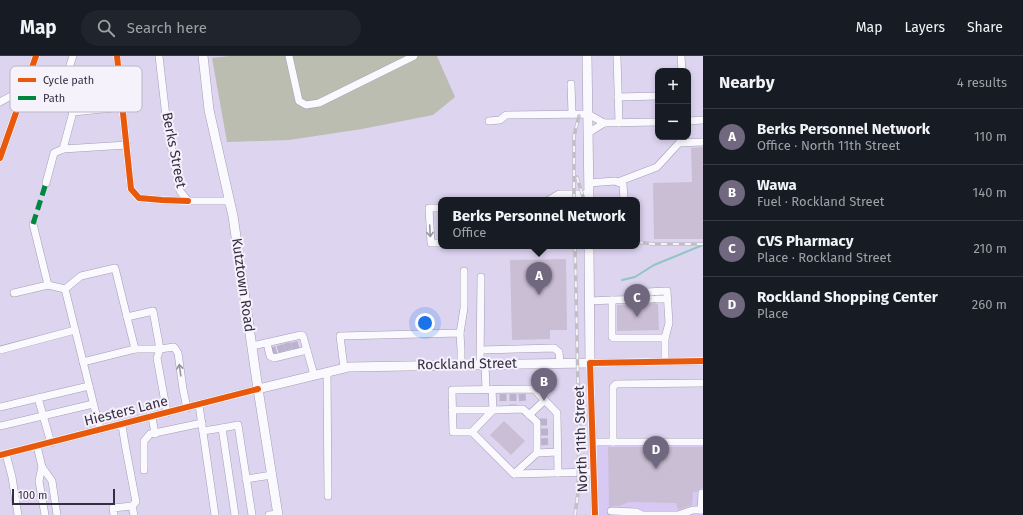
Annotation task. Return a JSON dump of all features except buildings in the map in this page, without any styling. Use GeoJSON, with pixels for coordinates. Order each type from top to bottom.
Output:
{"type":"FeatureCollection","features":[{"type":"Feature","properties":{"kind":"main road","name":"Kutztown Road"},"geometry":{"type":"LineString","coordinates":[[203,56],[209,110],[233,216],[272,475],[275,515]]}},
{"type":"Feature","properties":{"kind":"main road"},"geometry":{"type":"LineString","coordinates":[[587,56],[589,197]]}},
{"type":"Feature","properties":{"kind":"main road","name":"North 11th Street"},"geometry":{"type":"LineString","coordinates":[[589,249],[588,301],[590,363]]}},
{"type":"Feature","properties":{"kind":"main road","name":"Rockland Street"},"geometry":{"type":"LineString","coordinates":[[258,389],[344,368],[361,366],[590,363]]}},
{"type":"Feature","properties":{"kind":"street"},"geometry":{"type":"LineString","coordinates":[[32,66],[36,56]]}},
{"type":"Feature","properties":{"kind":"street"},"geometry":{"type":"LineString","coordinates":[[70,66],[73,56]]}},
{"type":"Feature","properties":{"kind":"street"},"geometry":{"type":"LineString","coordinates":[[117,56],[118,66]]}},
{"type":"Feature","properties":{"kind":"street","name":"Berks Street"},"geometry":{"type":"LineString","coordinates":[[159,56],[167,125],[180,191],[188,201],[229,201]]}},
{"type":"Feature","properties":{"kind":"street"},"geometry":{"type":"LineString","coordinates":[[289,56],[299,101],[306,106],[319,103],[414,56]]}},
{"type":"Feature","properties":{"kind":"street"},"geometry":{"type":"LineString","coordinates":[[617,56],[619,123]]}},
{"type":"Feature","properties":{"kind":"street"},"geometry":{"type":"LineString","coordinates":[[681,56],[682,68]]}},
{"type":"Feature","properties":{"kind":"street"},"geometry":{"type":"LineString","coordinates":[[571,84],[572,114]]}},
{"type":"Feature","properties":{"kind":"street"},"geometry":{"type":"LineString","coordinates":[[618,97],[655,96]]}},
{"type":"Feature","properties":{"kind":"street"},"geometry":{"type":"LineString","coordinates":[[0,102],[10,97]]}},
{"type":"Feature","properties":{"kind":"street"},"geometry":{"type":"LineString","coordinates":[[0,158],[16,112]]}},
{"type":"Feature","properties":{"kind":"street"},"geometry":{"type":"LineString","coordinates":[[63,149],[72,112]]}},
{"type":"Feature","properties":{"kind":"street"},"geometry":{"type":"LineString","coordinates":[[124,112],[131,189],[139,198],[188,201]]}},
{"type":"Feature","properties":{"kind":"street"},"geometry":{"type":"LineString","coordinates":[[489,120],[500,120],[506,115],[588,114],[604,123],[655,122]]}},
{"type":"Feature","properties":{"kind":"street"},"geometry":{"type":"LineString","coordinates":[[691,121],[703,120]]}},
{"type":"Feature","properties":{"kind":"street"},"geometry":{"type":"LineString","coordinates":[[588,133],[604,123]]}},
{"type":"Feature","properties":{"kind":"street"},"geometry":{"type":"LineString","coordinates":[[618,182],[658,167],[679,143],[703,142]]}},
{"type":"Feature","properties":{"kind":"street"},"geometry":{"type":"LineString","coordinates":[[46,183],[54,153],[63,149],[127,143]]}},
{"type":"Feature","properties":{"kind":"street"},"geometry":{"type":"LineString","coordinates":[[589,183],[615,181],[623,184],[624,197]]}},
{"type":"Feature","properties":{"kind":"street"},"geometry":{"type":"LineString","coordinates":[[554,197],[558,194],[589,197]]}},
{"type":"Feature","properties":{"kind":"street"},"geometry":{"type":"LineString","coordinates":[[438,208],[429,208],[431,243],[438,243]]}},
{"type":"Feature","properties":{"kind":"street"},"geometry":{"type":"LineString","coordinates":[[33,224],[48,285]]}},
{"type":"Feature","properties":{"kind":"street"},"geometry":{"type":"LineString","coordinates":[[65,289],[81,276],[115,268],[135,349]]}},
{"type":"Feature","properties":{"kind":"street"},"geometry":{"type":"LineString","coordinates":[[461,364],[460,332],[464,308],[464,271]]}},
{"type":"Feature","properties":{"kind":"street"},"geometry":{"type":"LineString","coordinates":[[481,277],[482,364],[493,410]]}},
{"type":"Feature","properties":{"kind":"street"},"geometry":{"type":"LineString","coordinates":[[14,293],[48,285],[65,289]]}},
{"type":"Feature","properties":{"kind":"street"},"geometry":{"type":"LineString","coordinates":[[65,289],[100,430]]}},
{"type":"Feature","properties":{"kind":"street"},"geometry":{"type":"LineString","coordinates":[[652,299],[646,292],[667,291],[669,323],[665,338],[665,362]]}},
{"type":"Feature","properties":{"kind":"street"},"geometry":{"type":"LineString","coordinates":[[588,301],[667,299]]}},
{"type":"Feature","properties":{"kind":"street"},"geometry":{"type":"LineString","coordinates":[[612,300],[612,337],[665,338]]}},
{"type":"Feature","properties":{"kind":"street"},"geometry":{"type":"LineString","coordinates":[[127,317],[153,311],[160,349],[157,358],[167,413]]}},
{"type":"Feature","properties":{"kind":"street"},"geometry":{"type":"LineString","coordinates":[[0,350],[75,330]]}},
{"type":"Feature","properties":{"kind":"street"},"geometry":{"type":"LineString","coordinates":[[344,368],[340,336],[460,332]]}},
{"type":"Feature","properties":{"kind":"street"},"geometry":{"type":"LineString","coordinates":[[283,347],[303,336],[314,375]]}},
{"type":"Feature","properties":{"kind":"street"},"geometry":{"type":"LineString","coordinates":[[252,346],[283,347],[307,350]]}},
{"type":"Feature","properties":{"kind":"street"},"geometry":{"type":"LineString","coordinates":[[83,362],[135,349],[160,349],[174,347],[178,353],[182,389],[187,408]]}},
{"type":"Feature","properties":{"kind":"street"},"geometry":{"type":"LineString","coordinates":[[481,350],[554,348],[559,352],[560,363]]}},
{"type":"Feature","properties":{"kind":"street","name":"Rockland Street"},"geometry":{"type":"LineString","coordinates":[[590,363],[703,362]]}},
{"type":"Feature","properties":{"kind":"street","name":"North 11th Street"},"geometry":{"type":"LineString","coordinates":[[590,363],[595,515]]}},
{"type":"Feature","properties":{"kind":"street"},"geometry":{"type":"LineString","coordinates":[[327,372],[328,496]]}},
{"type":"Feature","properties":{"kind":"street"},"geometry":{"type":"LineString","coordinates":[[613,442],[613,387],[616,384],[703,384]]}},
{"type":"Feature","properties":{"kind":"street"},"geometry":{"type":"LineString","coordinates":[[0,407],[89,386]]}},
{"type":"Feature","properties":{"kind":"street"},"geometry":{"type":"LineString","coordinates":[[558,473],[558,452],[554,441],[554,422],[556,413],[534,388],[522,391],[503,392],[489,389],[452,390],[453,432],[472,432],[514,474],[558,473],[594,472]]}},
{"type":"Feature","properties":{"kind":"street","name":"Hiesters Lane"},"geometry":{"type":"LineString","coordinates":[[3,455],[258,389]]}},
{"type":"Feature","properties":{"kind":"street"},"geometry":{"type":"LineString","coordinates":[[38,398],[51,442]]}},
{"type":"Feature","properties":{"kind":"street"},"geometry":{"type":"LineString","coordinates":[[529,415],[545,400]]}},
{"type":"Feature","properties":{"kind":"street"},"geometry":{"type":"LineString","coordinates":[[0,426],[93,404]]}},
{"type":"Feature","properties":{"kind":"street"},"geometry":{"type":"LineString","coordinates":[[199,405],[215,515]]}},
{"type":"Feature","properties":{"kind":"street"},"geometry":{"type":"LineString","coordinates":[[452,410],[493,410],[503,407],[523,407],[529,415],[538,422],[539,442],[537,452],[514,474]]}},
{"type":"Feature","properties":{"kind":"street"},"geometry":{"type":"LineString","coordinates":[[472,432],[493,410]]}},
{"type":"Feature","properties":{"kind":"street"},"geometry":{"type":"LineString","coordinates":[[152,417],[155,434]]}},
{"type":"Feature","properties":{"kind":"street"},"geometry":{"type":"LineString","coordinates":[[144,470],[144,441],[150,434],[202,423]]}},
{"type":"Feature","properties":{"kind":"street"},"geometry":{"type":"LineString","coordinates":[[114,515],[113,508],[132,506],[136,502],[122,425]]}},
{"type":"Feature","properties":{"kind":"street"},"geometry":{"type":"LineString","coordinates":[[203,431],[238,425],[253,515],[258,515]]}},
{"type":"Feature","properties":{"kind":"street"},"geometry":{"type":"LineString","coordinates":[[222,428],[235,515]]}},
{"type":"Feature","properties":{"kind":"street"},"geometry":{"type":"LineString","coordinates":[[593,442],[703,442]]}},
{"type":"Feature","properties":{"kind":"street"},"geometry":{"type":"LineString","coordinates":[[37,446],[42,467],[52,481],[57,515]]}},
{"type":"Feature","properties":{"kind":"street"},"geometry":{"type":"LineString","coordinates":[[537,452],[558,452]]}},
{"type":"Feature","properties":{"kind":"street"},"geometry":{"type":"LineString","coordinates":[[3,455],[12,477],[18,515]]}},
{"type":"Feature","properties":{"kind":"street"},"geometry":{"type":"LineString","coordinates":[[42,467],[39,481],[45,515]]}},
{"type":"Feature","properties":{"kind":"street"},"geometry":{"type":"LineString","coordinates":[[246,479],[272,475]]}},
{"type":"Feature","properties":{"kind":"street"},"geometry":{"type":"LineString","coordinates":[[612,512],[636,512],[645,515],[678,515],[693,510],[702,510],[703,493]]}},
{"type":"Feature","properties":{"kind":"street"},"geometry":{"type":"LineString","coordinates":[[132,506],[134,515]]}},
{"type":"Feature","properties":{"kind":"shaded area"},"geometry":{"type":"Polygon","coordinates":[[[230,56],[437,56],[455,97],[433,115],[362,129],[289,140],[227,142],[212,58],[230,56]]]}},
{"type":"Feature","properties":{"kind":"shaded area"},"geometry":{"type":"Polygon","coordinates":[[[593,442],[703,443],[703,515],[595,515],[593,442]]]}},
{"type":"Feature","properties":{"kind":"waterway"},"geometry":{"type":"LineString","coordinates":[[622,280],[635,277],[654,265],[703,245]]}},
{"type":"Feature","properties":{"kind":"tunnel"},"geometry":{"type":"LineString","coordinates":[[294,342],[296,349]]}},
{"type":"Feature","properties":{"kind":"tunnel"},"geometry":{"type":"LineString","coordinates":[[287,343],[289,351]]}},
{"type":"Feature","properties":{"kind":"tunnel"},"geometry":{"type":"LineString","coordinates":[[280,345],[282,352]]}},
{"type":"Feature","properties":{"kind":"tunnel"},"geometry":{"type":"LineString","coordinates":[[272,347],[274,355]]}},
{"type":"Feature","properties":{"kind":"tunnel"},"geometry":{"type":"LineString","coordinates":[[503,394],[503,404]]}},
{"type":"Feature","properties":{"kind":"tunnel"},"geometry":{"type":"LineString","coordinates":[[513,394],[513,405]]}},
{"type":"Feature","properties":{"kind":"tunnel"},"geometry":{"type":"LineString","coordinates":[[522,394],[523,404]]}},
{"type":"Feature","properties":{"kind":"tunnel"},"geometry":{"type":"LineString","coordinates":[[540,422],[550,422]]}},
{"type":"Feature","properties":{"kind":"tunnel"},"geometry":{"type":"LineString","coordinates":[[541,432],[550,432]]}},
{"type":"Feature","properties":{"kind":"tunnel"},"geometry":{"type":"LineString","coordinates":[[541,442],[550,441]]}},
{"type":"Feature","properties":{"kind":"railway"},"geometry":{"type":"LineString","coordinates":[[574,197],[574,136],[579,116]]}},
{"type":"Feature","properties":{"kind":"railway"},"geometry":{"type":"LineString","coordinates":[[577,177],[583,197]]}},
{"type":"Feature","properties":{"kind":"railway"},"geometry":{"type":"LineString","coordinates":[[640,242],[653,244],[703,244]]}},
{"type":"Feature","properties":{"kind":"railway"},"geometry":{"type":"LineString","coordinates":[[575,249],[579,432],[578,493],[575,515]]}},
{"type":"Feature","properties":{"kind":"marked path"},"geometry":{"type":"LineString","coordinates":[[33,224],[46,183]]}},
{"type":"Feature","properties":{"kind":"cycle path"},"geometry":{"type":"LineString","coordinates":[[32,66],[36,56]]}},
{"type":"Feature","properties":{"kind":"cycle path"},"geometry":{"type":"LineString","coordinates":[[117,56],[118,66]]}},
{"type":"Feature","properties":{"kind":"cycle path"},"geometry":{"type":"LineString","coordinates":[[0,158],[16,112]]}},
{"type":"Feature","properties":{"kind":"cycle path"},"geometry":{"type":"LineString","coordinates":[[123,112],[131,189],[139,198],[188,201]]}},
{"type":"Feature","properties":{"kind":"cycle path"},"geometry":{"type":"LineString","coordinates":[[595,515],[590,363],[703,361]]}},
{"type":"Feature","properties":{"kind":"cycle path"},"geometry":{"type":"LineString","coordinates":[[0,455],[258,389]]}},
{"type":"Feature","properties":{"kind":"place","name":"Berks Personnel Network"},"geometry":{"type":"Point","coordinates":[539,295]}},
{"type":"Feature","properties":{"kind":"place","name":"CVS Pharmacy"},"geometry":{"type":"Point","coordinates":[637,317]}},
{"type":"Feature","properties":{"kind":"place","name":"Wawa"},"geometry":{"type":"Point","coordinates":[544,401]}},
{"type":"Feature","properties":{"kind":"place","name":"Rockland Shopping Center"},"geometry":{"type":"Point","coordinates":[656,469]}}]}
